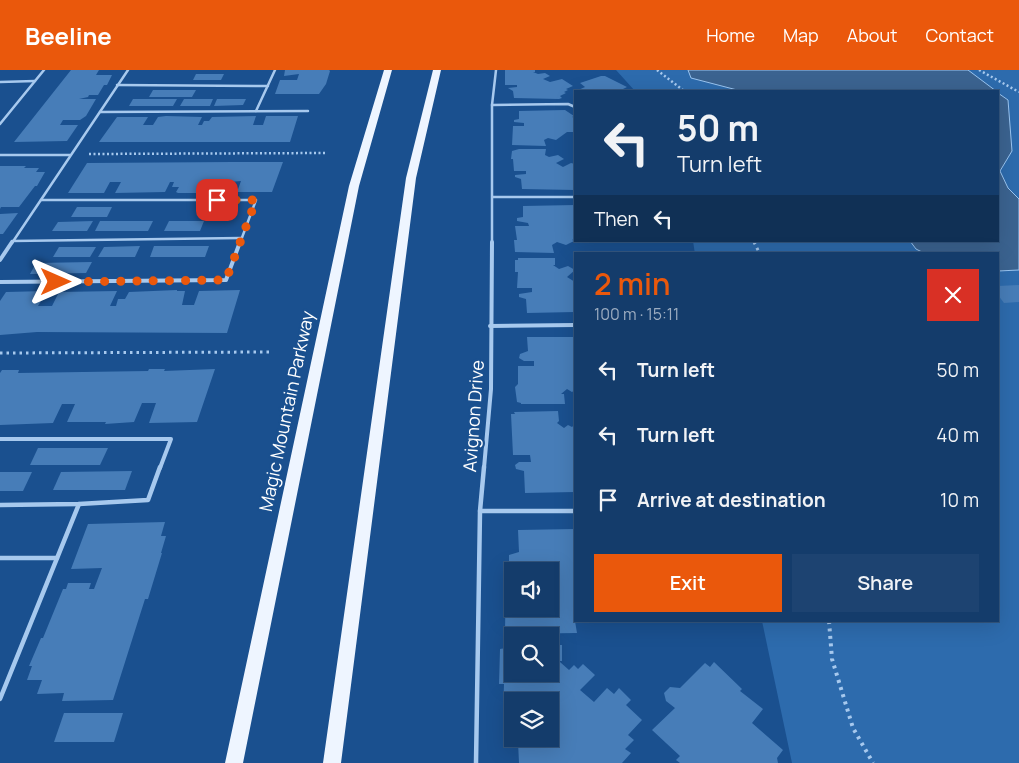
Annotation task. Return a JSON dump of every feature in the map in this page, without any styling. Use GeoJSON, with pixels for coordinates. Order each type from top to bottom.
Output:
{"type":"FeatureCollection","features":[{"type":"Feature","properties":{"kind":"main road","name":"Magic Mountain Parkway"},"geometry":{"type":"LineString","coordinates":[[234,763],[354,186],[388,70]]}},
{"type":"Feature","properties":{"kind":"main road"},"geometry":{"type":"LineString","coordinates":[[332,763],[411,178],[437,70]]}},
{"type":"Feature","properties":{"kind":"lane"},"geometry":{"type":"LineString","coordinates":[[0,124],[44,70]]}},
{"type":"Feature","properties":{"kind":"lane"},"geometry":{"type":"LineString","coordinates":[[0,260],[128,70]]}},
{"type":"Feature","properties":{"kind":"lane"},"geometry":{"type":"LineString","coordinates":[[256,111],[275,70]]}},
{"type":"Feature","properties":{"kind":"lane","name":"Avignon Drive"},"geometry":{"type":"LineString","coordinates":[[476,763],[480,511],[491,389],[492,105],[496,70]]}},
{"type":"Feature","properties":{"kind":"lane"},"geometry":{"type":"LineString","coordinates":[[0,82],[35,81]]}},
{"type":"Feature","properties":{"kind":"lane"},"geometry":{"type":"LineString","coordinates":[[117,85],[268,86]]}},
{"type":"Feature","properties":{"kind":"lane"},"geometry":{"type":"LineString","coordinates":[[492,105],[568,104],[574,107]]}},
{"type":"Feature","properties":{"kind":"lane"},"geometry":{"type":"LineString","coordinates":[[100,112],[308,111]]}},
{"type":"Feature","properties":{"kind":"lane"},"geometry":{"type":"LineString","coordinates":[[0,155],[70,154]]}},
{"type":"Feature","properties":{"kind":"lane"},"geometry":{"type":"LineString","coordinates":[[493,197],[574,197]]}},
{"type":"Feature","properties":{"kind":"lane"},"geometry":{"type":"LineString","coordinates":[[0,282],[226,280],[256,200],[41,200]]}},
{"type":"Feature","properties":{"kind":"lane"},"geometry":{"type":"LineString","coordinates":[[12,241],[241,238]]}},
{"type":"Feature","properties":{"kind":"lane"},"geometry":{"type":"LineString","coordinates":[[490,326],[574,325]]}},
{"type":"Feature","properties":{"kind":"lane"},"geometry":{"type":"LineString","coordinates":[[0,439],[171,439],[148,500],[79,504],[0,504]]}},
{"type":"Feature","properties":{"kind":"lane"},"geometry":{"type":"LineString","coordinates":[[0,698],[79,504]]}},
{"type":"Feature","properties":{"kind":"lane"},"geometry":{"type":"LineString","coordinates":[[480,511],[574,511]]}},
{"type":"Feature","properties":{"kind":"lane"},"geometry":{"type":"LineString","coordinates":[[0,558],[57,558]]}},
{"type":"Feature","properties":{"kind":"path"},"geometry":{"type":"LineString","coordinates":[[657,70],[683,90]]}},
{"type":"Feature","properties":{"kind":"path"},"geometry":{"type":"LineString","coordinates":[[979,70],[1019,92]]}},
{"type":"Feature","properties":{"kind":"path"},"geometry":{"type":"LineString","coordinates":[[70,154],[326,153]]}},
{"type":"Feature","properties":{"kind":"path"},"geometry":{"type":"LineString","coordinates":[[0,353],[270,352]]}},
{"type":"Feature","properties":{"kind":"path"},"geometry":{"type":"LineString","coordinates":[[829,622],[832,659],[852,728],[873,763]]}},
{"type":"Feature","properties":{"kind":"shaded area"},"geometry":{"type":"Polygon","coordinates":[[[616,70],[1019,70],[1019,763],[792,763],[762,622],[999,622],[999,252],[695,252],[693,242],[999,242],[999,90],[634,90],[616,70]]]}},
{"type":"Feature","properties":{"kind":"shaded area"},"geometry":{"type":"Polygon","coordinates":[[[688,70],[968,70],[995,90],[737,90],[691,78],[688,70]]]}},
{"type":"Feature","properties":{"kind":"shaded area"},"geometry":{"type":"Polygon","coordinates":[[[999,94],[1008,100],[1012,151],[1000,171],[1008,188],[1019,199],[1019,270],[999,271],[999,252],[922,252],[916,249],[911,242],[999,242],[999,94]]]}},
{"type":"Feature","properties":{"kind":"building"},"geometry":{"type":"Polygon","coordinates":[[[71,70],[99,70],[96,75],[112,75],[107,85],[104,85],[98,95],[89,95],[79,99],[96,99],[86,116],[80,120],[63,120],[60,125],[78,125],[67,141],[14,142],[71,70]]]}},
{"type":"Feature","properties":{"kind":"building"},"geometry":{"type":"Polygon","coordinates":[[[285,70],[330,71],[326,84],[319,94],[275,94],[280,80],[297,80],[299,74],[284,76],[285,70]]]}},
{"type":"Feature","properties":{"kind":"building"},"geometry":{"type":"Polygon","coordinates":[[[505,70],[535,70],[533,72],[538,74],[545,73],[550,76],[543,79],[550,82],[562,79],[573,86],[566,89],[568,90],[564,92],[566,93],[560,96],[562,98],[559,99],[514,98],[513,91],[508,88],[517,87],[517,85],[505,85],[505,70]]]}},
{"type":"Feature","properties":{"kind":"building"},"geometry":{"type":"Polygon","coordinates":[[[196,74],[224,74],[221,80],[193,80],[196,74]]]}},
{"type":"Feature","properties":{"kind":"building"},"geometry":{"type":"Polygon","coordinates":[[[605,76],[627,87],[621,90],[578,90],[585,87],[580,83],[605,76]]]}},
{"type":"Feature","properties":{"kind":"building"},"geometry":{"type":"Polygon","coordinates":[[[153,90],[196,90],[192,97],[149,97],[153,90]]]}},
{"type":"Feature","properties":{"kind":"building"},"geometry":{"type":"Polygon","coordinates":[[[133,99],[177,99],[173,106],[129,106],[133,99]]]}},
{"type":"Feature","properties":{"kind":"building"},"geometry":{"type":"Polygon","coordinates":[[[184,99],[213,99],[210,106],[180,106],[184,99]]]}},
{"type":"Feature","properties":{"kind":"building"},"geometry":{"type":"Polygon","coordinates":[[[217,99],[246,99],[243,105],[214,106],[217,99]]]}},
{"type":"Feature","properties":{"kind":"building"},"geometry":{"type":"Polygon","coordinates":[[[565,110],[574,116],[572,117],[574,118],[574,132],[567,132],[556,140],[548,138],[544,140],[546,146],[512,145],[513,126],[524,126],[524,123],[514,122],[514,120],[519,119],[519,111],[565,110]]]}},
{"type":"Feature","properties":{"kind":"building"},"geometry":{"type":"Polygon","coordinates":[[[256,116],[253,125],[263,125],[266,116],[298,116],[290,142],[99,142],[117,117],[148,117],[143,125],[153,125],[158,117],[202,117],[198,125],[202,125],[204,121],[209,121],[212,117],[256,116]]]}},
{"type":"Feature","properties":{"kind":"building"},"geometry":{"type":"Polygon","coordinates":[[[519,149],[546,149],[545,155],[549,157],[558,155],[564,159],[556,163],[563,167],[571,163],[574,164],[574,190],[522,189],[521,179],[515,177],[515,175],[526,174],[526,171],[514,171],[513,159],[511,159],[512,151],[519,149]]]}},
{"type":"Feature","properties":{"kind":"building"},"geometry":{"type":"Polygon","coordinates":[[[283,162],[272,192],[237,192],[241,181],[230,182],[226,192],[217,193],[178,193],[176,192],[179,187],[172,187],[174,182],[170,182],[165,192],[115,193],[121,182],[110,182],[104,193],[68,193],[87,163],[283,162]]]}},
{"type":"Feature","properties":{"kind":"building"},"geometry":{"type":"Polygon","coordinates":[[[0,166],[26,166],[24,168],[39,168],[36,172],[45,172],[37,186],[35,186],[19,207],[1,207],[0,209],[0,166]]]}},
{"type":"Feature","properties":{"kind":"building"},"geometry":{"type":"Polygon","coordinates":[[[574,205],[574,239],[572,240],[574,241],[566,245],[557,242],[552,245],[554,253],[515,252],[514,240],[517,240],[515,226],[529,226],[528,223],[517,221],[517,218],[523,217],[523,206],[574,205]]]}},
{"type":"Feature","properties":{"kind":"building"},"geometry":{"type":"Polygon","coordinates":[[[77,207],[112,207],[107,217],[71,217],[77,207]]]}},
{"type":"Feature","properties":{"kind":"building"},"geometry":{"type":"Polygon","coordinates":[[[18,213],[3,234],[0,234],[0,214],[18,213]]]}},
{"type":"Feature","properties":{"kind":"building"},"geometry":{"type":"Polygon","coordinates":[[[93,221],[87,231],[52,231],[58,222],[93,221]]]}},
{"type":"Feature","properties":{"kind":"building"},"geometry":{"type":"Polygon","coordinates":[[[100,221],[153,221],[148,231],[95,231],[100,221]]]}},
{"type":"Feature","properties":{"kind":"building"},"geometry":{"type":"Polygon","coordinates":[[[169,221],[204,221],[200,231],[164,231],[169,221]]]}},
{"type":"Feature","properties":{"kind":"building"},"geometry":{"type":"Polygon","coordinates":[[[140,246],[135,257],[98,257],[104,247],[140,246]]]}},
{"type":"Feature","properties":{"kind":"building"},"geometry":{"type":"Polygon","coordinates":[[[154,246],[209,246],[205,257],[150,257],[154,246]]]}},
{"type":"Feature","properties":{"kind":"building"},"geometry":{"type":"Polygon","coordinates":[[[59,247],[96,247],[90,257],[53,257],[59,247]]]}},
{"type":"Feature","properties":{"kind":"building"},"geometry":{"type":"Polygon","coordinates":[[[518,258],[555,258],[555,265],[553,265],[559,269],[568,266],[574,269],[567,277],[574,281],[574,312],[527,313],[526,299],[519,297],[519,294],[532,292],[532,288],[517,288],[518,272],[515,272],[515,260],[518,260],[518,258]]]}},
{"type":"Feature","properties":{"kind":"building"},"geometry":{"type":"Polygon","coordinates":[[[92,262],[86,273],[30,274],[36,263],[92,262]]]}},
{"type":"Feature","properties":{"kind":"building"},"geometry":{"type":"Polygon","coordinates":[[[1019,285],[1019,302],[1004,303],[999,296],[999,286],[1019,285]]]}},
{"type":"Feature","properties":{"kind":"building"},"geometry":{"type":"Polygon","coordinates":[[[240,290],[227,333],[37,332],[0,335],[0,301],[6,292],[47,291],[38,306],[52,306],[59,292],[117,291],[110,306],[116,306],[118,299],[125,299],[129,292],[185,291],[182,305],[194,305],[199,291],[240,290]]]}},
{"type":"Feature","properties":{"kind":"building"},"geometry":{"type":"Polygon","coordinates":[[[527,337],[574,337],[574,391],[572,392],[567,389],[561,394],[564,394],[565,404],[521,404],[517,402],[515,387],[518,384],[518,366],[534,366],[534,361],[524,361],[519,358],[520,354],[528,351],[527,337]]]}},
{"type":"Feature","properties":{"kind":"building"},"geometry":{"type":"Polygon","coordinates":[[[149,369],[165,369],[164,371],[215,369],[197,422],[149,423],[156,403],[142,403],[134,422],[105,424],[106,422],[67,422],[75,404],[62,404],[53,423],[0,425],[0,373],[2,370],[19,370],[18,373],[148,371],[149,369]]]}},
{"type":"Feature","properties":{"kind":"building"},"geometry":{"type":"Polygon","coordinates":[[[558,411],[559,421],[557,423],[564,428],[568,425],[572,427],[574,425],[574,492],[525,493],[524,471],[516,469],[515,465],[519,462],[531,462],[530,455],[513,455],[511,414],[515,414],[514,412],[558,411]]]}},
{"type":"Feature","properties":{"kind":"building"},"geometry":{"type":"Polygon","coordinates":[[[38,448],[108,448],[100,465],[30,465],[38,448]]]}},
{"type":"Feature","properties":{"kind":"building"},"geometry":{"type":"Polygon","coordinates":[[[132,471],[125,490],[53,490],[61,472],[132,471]]]}},
{"type":"Feature","properties":{"kind":"building"},"geometry":{"type":"Polygon","coordinates":[[[0,472],[32,472],[23,491],[0,491],[0,472]]]}},
{"type":"Feature","properties":{"kind":"building"},"geometry":{"type":"Polygon","coordinates":[[[165,522],[161,536],[166,536],[162,553],[148,599],[145,599],[113,700],[62,701],[64,693],[37,694],[42,680],[27,680],[32,666],[29,666],[63,589],[66,589],[68,583],[91,583],[89,589],[94,589],[102,568],[71,569],[88,524],[165,522]]]}},
{"type":"Feature","properties":{"kind":"building"},"geometry":{"type":"Polygon","coordinates":[[[574,529],[574,622],[577,633],[559,633],[559,627],[505,627],[505,617],[559,617],[559,562],[509,561],[509,555],[519,552],[518,530],[574,529]]]}},
{"type":"Feature","properties":{"kind":"building"},"geometry":{"type":"Polygon","coordinates":[[[559,645],[562,645],[562,661],[560,662],[569,670],[574,665],[578,669],[583,664],[595,675],[580,690],[594,702],[607,688],[614,694],[619,688],[631,700],[626,705],[642,720],[628,735],[634,740],[625,749],[631,753],[622,763],[519,763],[518,747],[559,747],[559,692],[504,692],[503,714],[504,684],[499,684],[500,649],[504,648],[504,682],[559,682],[559,645]]]}},
{"type":"Feature","properties":{"kind":"building"},"geometry":{"type":"Polygon","coordinates":[[[714,662],[742,689],[740,691],[763,709],[752,723],[783,750],[777,758],[778,763],[680,763],[676,760],[680,756],[652,730],[675,708],[666,701],[664,693],[670,687],[680,688],[705,663],[710,667],[714,662]]]}},
{"type":"Feature","properties":{"kind":"building"},"geometry":{"type":"Polygon","coordinates":[[[64,713],[123,713],[114,742],[54,742],[64,713]]]}},
{"type":"Feature","properties":{"kind":"route"},"geometry":{"type":"LineString","coordinates":[[56,282],[226,280],[256,200],[217,200]]}}]}
